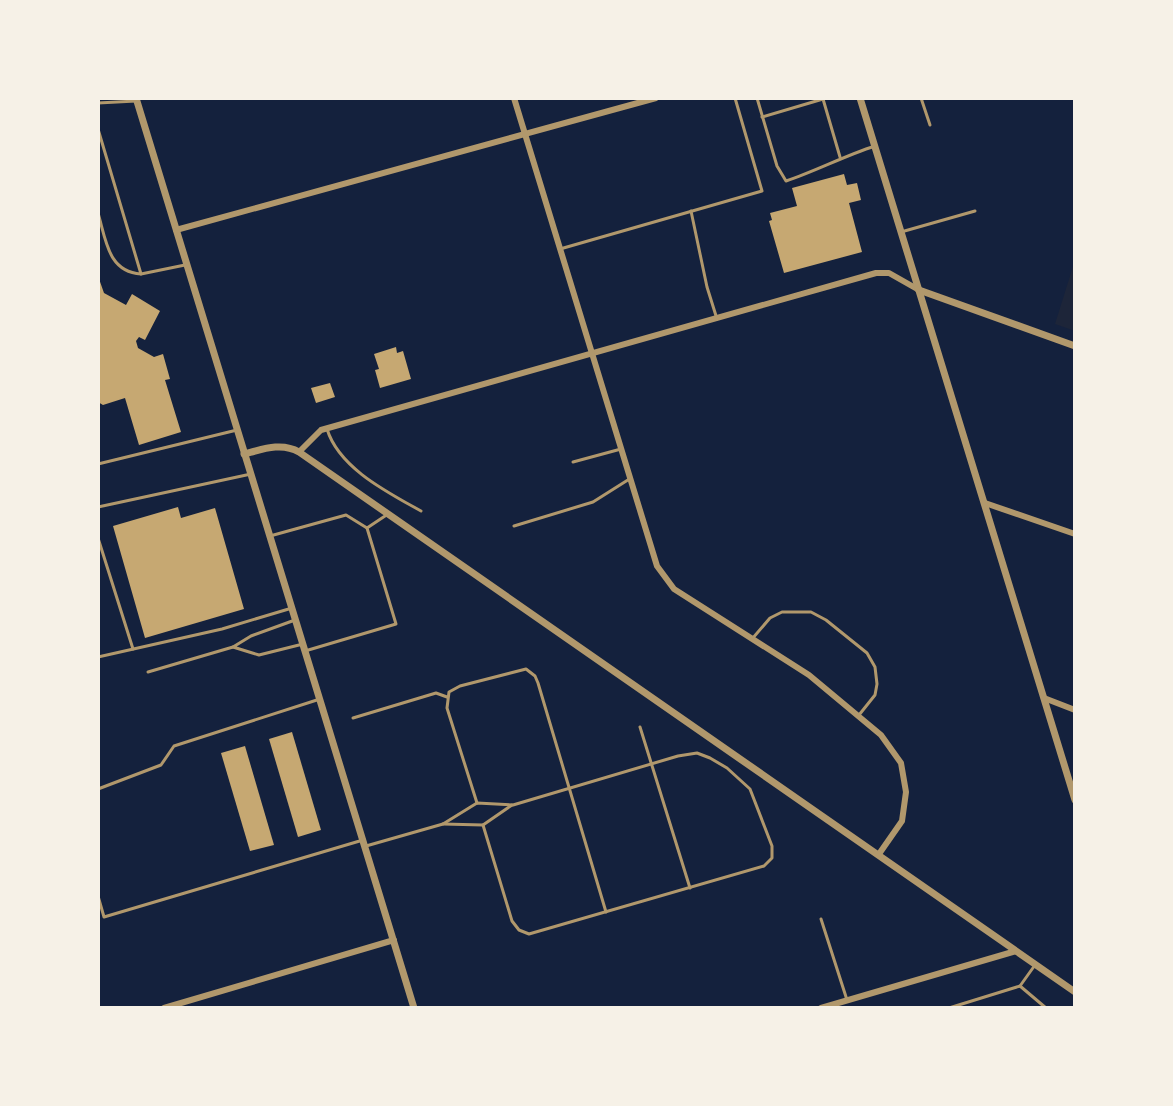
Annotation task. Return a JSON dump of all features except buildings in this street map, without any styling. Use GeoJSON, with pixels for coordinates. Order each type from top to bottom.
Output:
{"type":"FeatureCollection","features":[{"type":"Feature","properties":{"kind":"street"},"geometry":{"type":"LineString","coordinates":[[514,98],[652,553],[665,579],[687,598],[809,675],[881,735],[901,763],[906,807],[902,821],[879,854]]}},
{"type":"Feature","properties":{"kind":"street"},"geometry":{"type":"LineString","coordinates":[[176,230],[656,98]]}},
{"type":"Feature","properties":{"kind":"street"},"geometry":{"type":"LineString","coordinates":[[860,98],[1075,800]]}},
{"type":"Feature","properties":{"kind":"street"},"geometry":{"type":"LineString","coordinates":[[136,99],[414,1008]]}},
{"type":"Feature","properties":{"kind":"street"},"geometry":{"type":"LineString","coordinates":[[299,452],[312,436],[326,429],[876,273],[889,273],[919,290],[1075,346]]}},
{"type":"Feature","properties":{"kind":"street"},"geometry":{"type":"LineString","coordinates":[[244,454],[282,446],[299,452],[1075,992]]}},
{"type":"Feature","properties":{"kind":"street"},"geometry":{"type":"LineString","coordinates":[[985,503],[1075,534]]}},
{"type":"Feature","properties":{"kind":"street"},"geometry":{"type":"LineString","coordinates":[[1044,698],[1075,710]]}},
{"type":"Feature","properties":{"kind":"street"},"geometry":{"type":"LineString","coordinates":[[164,1008],[394,940]]}},
{"type":"Feature","properties":{"kind":"street"},"geometry":{"type":"LineString","coordinates":[[821,1008],[1016,951]]}},
{"type":"Feature","properties":{"kind":"lane"},"geometry":{"type":"LineString","coordinates":[[560,249],[762,191],[735,98]]}},
{"type":"Feature","properties":{"kind":"lane"},"geometry":{"type":"LineString","coordinates":[[757,98],[777,166],[786,181],[813,172],[840,157],[875,146]]}},
{"type":"Feature","properties":{"kind":"lane"},"geometry":{"type":"LineString","coordinates":[[921,98],[930,125]]}},
{"type":"Feature","properties":{"kind":"lane"},"geometry":{"type":"LineString","coordinates":[[98,103],[136,99]]}},
{"type":"Feature","properties":{"kind":"lane"},"geometry":{"type":"LineString","coordinates":[[762,117],[823,99],[840,157]]}},
{"type":"Feature","properties":{"kind":"lane"},"geometry":{"type":"LineString","coordinates":[[98,129],[141,274]]}},
{"type":"Feature","properties":{"kind":"lane"},"geometry":{"type":"LineString","coordinates":[[691,211],[717,319]]}},
{"type":"Feature","properties":{"kind":"lane"},"geometry":{"type":"LineString","coordinates":[[901,232],[975,211]]}},
{"type":"Feature","properties":{"kind":"lane"},"geometry":{"type":"LineString","coordinates":[[98,213],[116,264],[129,273],[141,274],[187,265]]}},
{"type":"Feature","properties":{"kind":"lane"},"geometry":{"type":"LineString","coordinates":[[326,429],[331,443],[341,455],[381,488],[421,511]]}},
{"type":"Feature","properties":{"kind":"lane"},"geometry":{"type":"LineString","coordinates":[[98,464],[237,430]]}},
{"type":"Feature","properties":{"kind":"lane"},"geometry":{"type":"LineString","coordinates":[[573,462],[621,449]]}},
{"type":"Feature","properties":{"kind":"lane"},"geometry":{"type":"LineString","coordinates":[[98,507],[251,474]]}},
{"type":"Feature","properties":{"kind":"lane"},"geometry":{"type":"LineString","coordinates":[[514,526],[593,502],[631,478]]}},
{"type":"Feature","properties":{"kind":"lane"},"geometry":{"type":"LineString","coordinates":[[367,528],[388,514]]}},
{"type":"Feature","properties":{"kind":"lane"},"geometry":{"type":"LineString","coordinates":[[233,647],[259,655],[304,648],[396,624],[367,528],[346,515],[270,536]]}},
{"type":"Feature","properties":{"kind":"lane"},"geometry":{"type":"LineString","coordinates":[[98,538],[133,650]]}},
{"type":"Feature","properties":{"kind":"lane"},"geometry":{"type":"LineString","coordinates":[[98,657],[222,629],[292,608]]}},
{"type":"Feature","properties":{"kind":"lane"},"geometry":{"type":"LineString","coordinates":[[752,639],[770,618],[782,612],[811,612],[826,620],[867,653],[875,667],[875,695],[859,715]]}},
{"type":"Feature","properties":{"kind":"lane"},"geometry":{"type":"LineString","coordinates":[[148,672],[233,647],[251,636],[295,620]]}},
{"type":"Feature","properties":{"kind":"lane"},"geometry":{"type":"LineString","coordinates":[[477,803],[447,708],[447,697],[449,692],[460,686],[515,669],[526,669],[538,683],[606,913]]}},
{"type":"Feature","properties":{"kind":"lane"},"geometry":{"type":"LineString","coordinates":[[353,718],[436,693],[447,697]]}},
{"type":"Feature","properties":{"kind":"lane"},"geometry":{"type":"LineString","coordinates":[[98,789],[161,765],[174,746],[320,699]]}},
{"type":"Feature","properties":{"kind":"lane"},"geometry":{"type":"LineString","coordinates":[[640,727],[690,888]]}},
{"type":"Feature","properties":{"kind":"lane"},"geometry":{"type":"LineString","coordinates":[[98,896],[104,917],[364,843],[443,824],[483,825],[513,805],[697,753],[727,768],[755,796],[772,846],[772,858],[764,866],[535,934],[519,930],[512,921],[483,825]]}},
{"type":"Feature","properties":{"kind":"lane"},"geometry":{"type":"LineString","coordinates":[[443,824],[477,803],[513,805]]}},
{"type":"Feature","properties":{"kind":"lane"},"geometry":{"type":"LineString","coordinates":[[821,919],[847,1000]]}},
{"type":"Feature","properties":{"kind":"lane"},"geometry":{"type":"LineString","coordinates":[[949,1008],[1020,986],[1035,965]]}},
{"type":"Feature","properties":{"kind":"lane"},"geometry":{"type":"LineString","coordinates":[[1020,986],[1046,1008]]}},
{"type":"Feature","properties":{"kind":"shaded area"},"geometry":{"type":"Polygon","coordinates":[[[1075,260],[1075,331],[1055,324],[1075,260]]]}}]}
